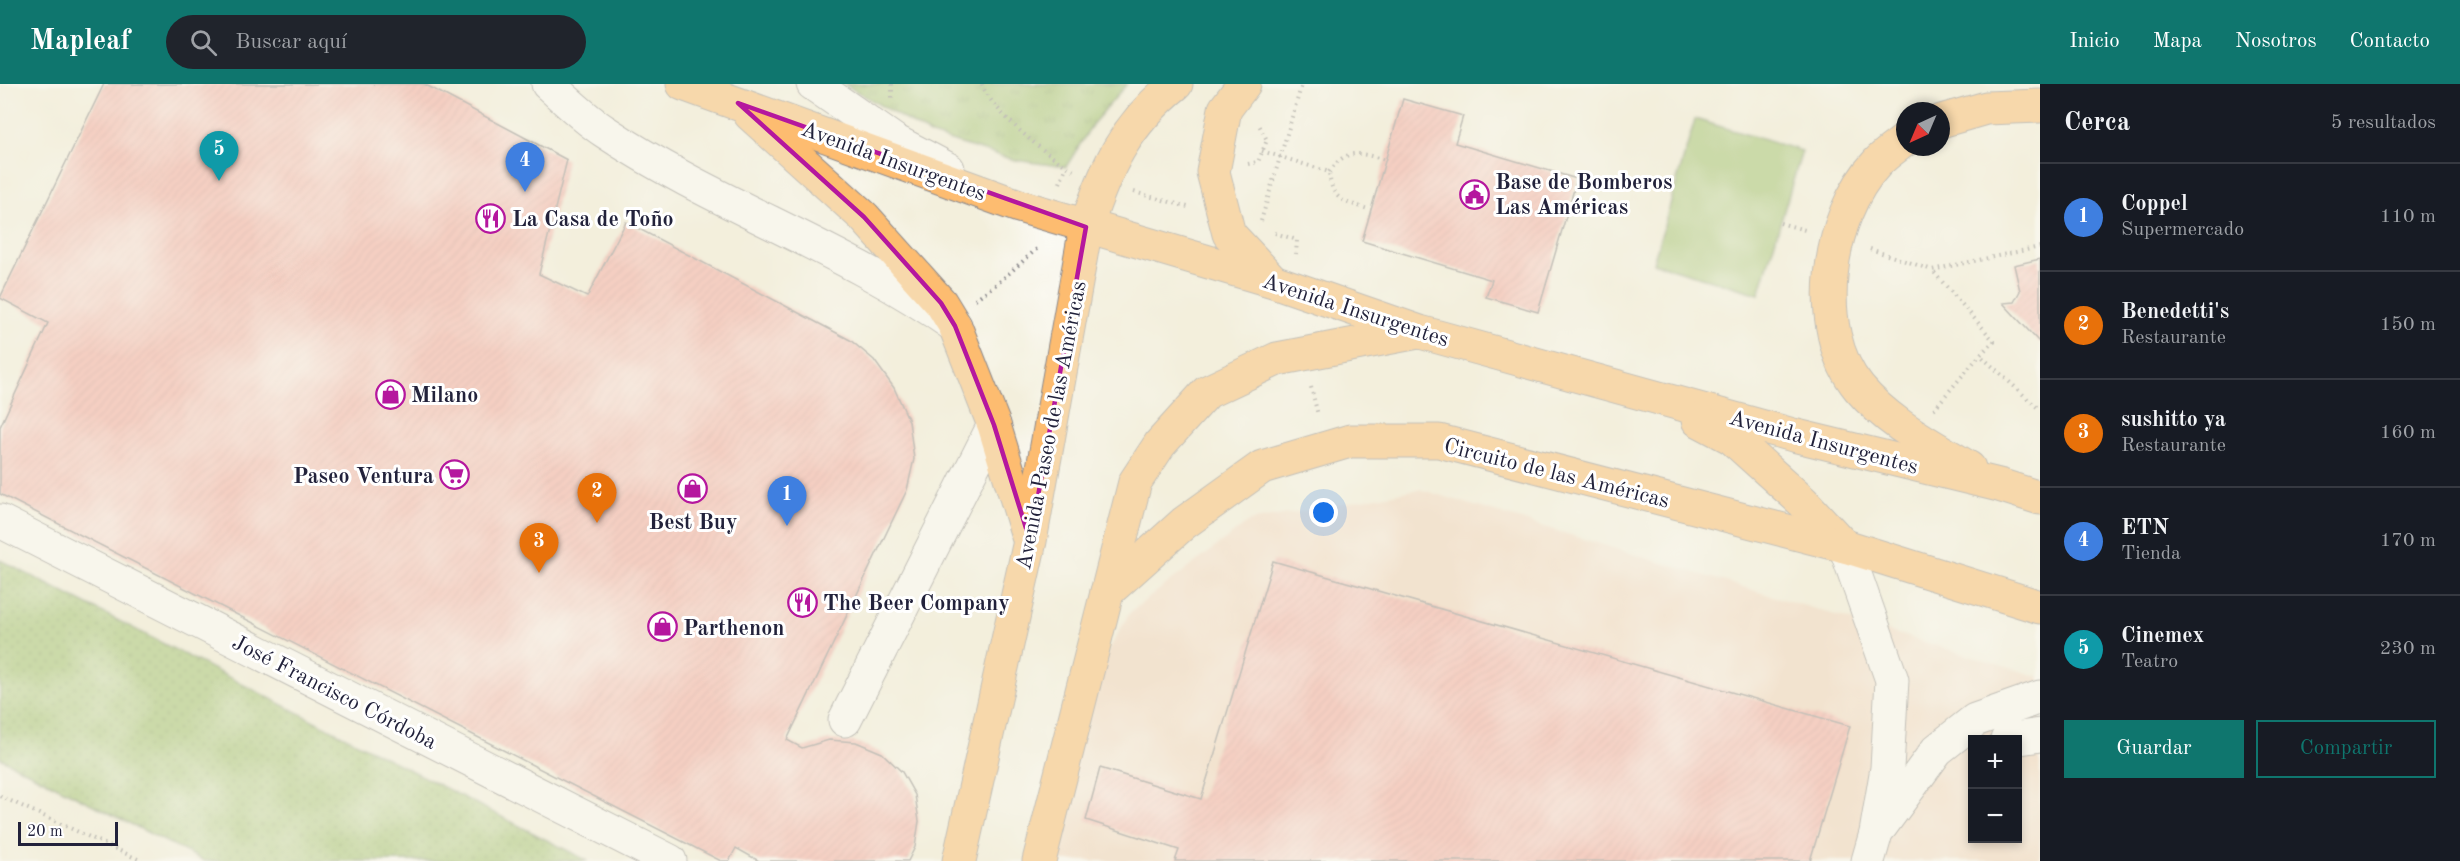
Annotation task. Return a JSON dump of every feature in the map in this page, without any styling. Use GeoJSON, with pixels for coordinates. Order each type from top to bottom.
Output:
{"type":"FeatureCollection","features":[{"type":"Feature","properties":{"kind":"main road","name":"Avenida Insurgentes"},"geometry":{"type":"LineString","coordinates":[[683,84],[1034,211],[1273,281],[1420,332],[1793,435],[1999,485],[2040,498]]}},
{"type":"Feature","properties":{"kind":"main road","name":"Avenida Paseo de las Américas"},"geometry":{"type":"LineString","coordinates":[[959,861],[1030,541],[1086,227],[1101,183],[1116,151],[1150,105],[1176,84]]}},
{"type":"Feature","properties":{"kind":"main road"},"geometry":{"type":"LineString","coordinates":[[1244,84],[1225,109],[1213,172],[1229,234],[1273,281]]}},
{"type":"Feature","properties":{"kind":"main road"},"geometry":{"type":"LineString","coordinates":[[1981,84],[2040,105]]}},
{"type":"Feature","properties":{"kind":"main road"},"geometry":{"type":"LineString","coordinates":[[738,103],[864,217],[941,303],[952,321],[994,425],[1030,541]]}},
{"type":"Feature","properties":{"kind":"main road"},"geometry":{"type":"LineString","coordinates":[[1950,118],[1986,108],[2040,105]]}},
{"type":"Feature","properties":{"kind":"main road"},"geometry":{"type":"LineString","coordinates":[[1896,147],[1876,163],[1854,197],[1838,239],[1830,272],[1830,311],[1838,348],[1858,387],[1901,428],[1999,485]]}},
{"type":"Feature","properties":{"kind":"main road"},"geometry":{"type":"LineString","coordinates":[[1039,861],[1135,482],[1160,444],[1207,392],[1277,359],[1420,332]]}},
{"type":"Feature","properties":{"kind":"main road"},"geometry":{"type":"LineString","coordinates":[[1648,394],[1732,438],[1803,502],[1845,546]]}},
{"type":"Feature","properties":{"kind":"main road","name":"Circuito de las Américas"},"geometry":{"type":"LineString","coordinates":[[1107,592],[1184,523],[1262,467],[1350,441],[1439,441],[1845,546],[2040,607]]}},
{"type":"Feature","properties":{"kind":"street"},"geometry":{"type":"LineString","coordinates":[[548,84],[602,130],[652,160],[867,272],[952,321]]}},
{"type":"Feature","properties":{"kind":"street"},"geometry":{"type":"LineString","coordinates":[[813,84],[895,141],[1034,211]]}},
{"type":"Feature","properties":{"kind":"street"},"geometry":{"type":"LineString","coordinates":[[845,720],[994,425]]}},
{"type":"Feature","properties":{"kind":"street","name":"José Francisco Córdoba"},"geometry":{"type":"LineString","coordinates":[[0,521],[670,861]]}},
{"type":"Feature","properties":{"kind":"street"},"geometry":{"type":"LineString","coordinates":[[1845,546],[1892,680],[1887,768],[1872,847]]}},
{"type":"Feature","properties":{"kind":"street"},"geometry":{"type":"LineString","coordinates":[[1872,847],[1937,750],[1975,720],[2040,697]]}},
{"type":"Feature","properties":{"kind":"street"},"geometry":{"type":"LineString","coordinates":[[2022,738],[2040,735]]}},
{"type":"Feature","properties":{"kind":"street"},"geometry":{"type":"LineString","coordinates":[[1937,750],[1968,746]]}},
{"type":"Feature","properties":{"kind":"path"},"geometry":{"type":"LineString","coordinates":[[982,84],[984,92],[1004,119],[1066,167],[1101,183]]}},
{"type":"Feature","properties":{"kind":"path"},"geometry":{"type":"LineString","coordinates":[[1260,228],[1302,84]]}},
{"type":"Feature","properties":{"kind":"path"},"geometry":{"type":"LineString","coordinates":[[1262,152],[1329,172]]}},
{"type":"Feature","properties":{"kind":"path"},"geometry":{"type":"LineString","coordinates":[[1371,210],[1337,198],[1330,188],[1329,172],[1340,158],[1357,153],[1386,160]]}},
{"type":"Feature","properties":{"kind":"path"},"geometry":{"type":"LineString","coordinates":[[952,321],[1038,250],[1034,211],[1066,167]]}},
{"type":"Feature","properties":{"kind":"path"},"geometry":{"type":"LineString","coordinates":[[1912,434],[1994,341],[1932,270],[2040,247]]}},
{"type":"Feature","properties":{"kind":"path"},"geometry":{"type":"LineString","coordinates":[[1980,355],[2040,410]]}},
{"type":"Feature","properties":{"kind":"path"},"geometry":{"type":"LineString","coordinates":[[0,796],[142,861]]}},
{"type":"Feature","properties":{"kind":"highlighted area"},"geometry":{"type":"Polygon","coordinates":[[[738,103],[1086,227],[1030,541],[994,425],[955,326],[941,303],[864,217],[738,103]]]}},
{"type":"Feature","properties":{"kind":"shaded area"},"geometry":{"type":"Polygon","coordinates":[[[1419,489],[2040,677],[2040,861],[1037,861],[1054,749],[1130,612],[1250,521],[1419,489]]]}},
{"type":"Feature","properties":{"kind":"green space"},"geometry":{"type":"Polygon","coordinates":[[[844,84],[1127,84],[1092,125],[1066,167],[1014,160],[931,135],[844,84]]]}},
{"type":"Feature","properties":{"kind":"green space"},"geometry":{"type":"Polygon","coordinates":[[[1695,119],[1802,151],[1759,294],[1653,263],[1695,119]]]}},
{"type":"Feature","properties":{"kind":"green space"},"geometry":{"type":"Polygon","coordinates":[[[0,560],[588,861],[204,861],[0,758],[0,560]]]}},
{"type":"Feature","properties":{"kind":"building","name":"Paseo Ventura"},"geometry":{"type":"Polygon","coordinates":[[[104,84],[424,84],[567,160],[539,274],[587,297],[626,222],[850,340],[874,360],[894,388],[909,421],[914,459],[907,490],[787,740],[802,748],[829,740],[856,742],[882,753],[902,772],[915,795],[919,821],[915,847],[908,861],[759,861],[736,848],[729,861],[721,861],[0,494],[0,427],[48,323],[0,298],[104,84]]]}},
{"type":"Feature","properties":{"kind":"building","name":"Base de Bomberos Las Américas"},"geometry":{"type":"Polygon","coordinates":[[[1403,99],[1463,116],[1455,143],[1577,179],[1538,312],[1486,297],[1492,280],[1362,241],[1403,99]]]}},
{"type":"Feature","properties":{"kind":"building"},"geometry":{"type":"Polygon","coordinates":[[[2040,259],[2040,343],[2003,303],[2014,302],[2020,291],[2014,265],[2040,259]]]}},
{"type":"Feature","properties":{"kind":"building"},"geometry":{"type":"Polygon","coordinates":[[[1273,561],[1850,726],[1810,861],[1175,861],[1179,850],[1086,820],[1100,768],[1201,799],[1273,561]]]}},
{"type":"Feature","properties":{"kind":"place","name":"Cinemex"},"geometry":{"type":"Point","coordinates":[219,181]}},
{"type":"Feature","properties":{"kind":"place","name":"ETN"},"geometry":{"type":"Point","coordinates":[525,192]}},
{"type":"Feature","properties":{"kind":"place","name":"Base de Bomberos Las Américas"},"geometry":{"type":"Point","coordinates":[1474,194]}},
{"type":"Feature","properties":{"kind":"place","name":"La Casa de Toño"},"geometry":{"type":"Point","coordinates":[491,218]}},
{"type":"Feature","properties":{"kind":"place","name":"Milano"},"geometry":{"type":"Point","coordinates":[390,394]}},
{"type":"Feature","properties":{"kind":"place","name":"Paseo Ventura"},"geometry":{"type":"Point","coordinates":[455,475]}},
{"type":"Feature","properties":{"kind":"place","name":"Best Buy"},"geometry":{"type":"Point","coordinates":[693,489]}},
{"type":"Feature","properties":{"kind":"place","name":"Benedetti's"},"geometry":{"type":"Point","coordinates":[597,523]}},
{"type":"Feature","properties":{"kind":"place","name":"Coppel"},"geometry":{"type":"Point","coordinates":[787,526]}},
{"type":"Feature","properties":{"kind":"place","name":"sushitto ya"},"geometry":{"type":"Point","coordinates":[539,573]}},
{"type":"Feature","properties":{"kind":"place","name":"The Beer Company"},"geometry":{"type":"Point","coordinates":[802,602]}},
{"type":"Feature","properties":{"kind":"place","name":"Parthenon"},"geometry":{"type":"Point","coordinates":[662,627]}}]}
